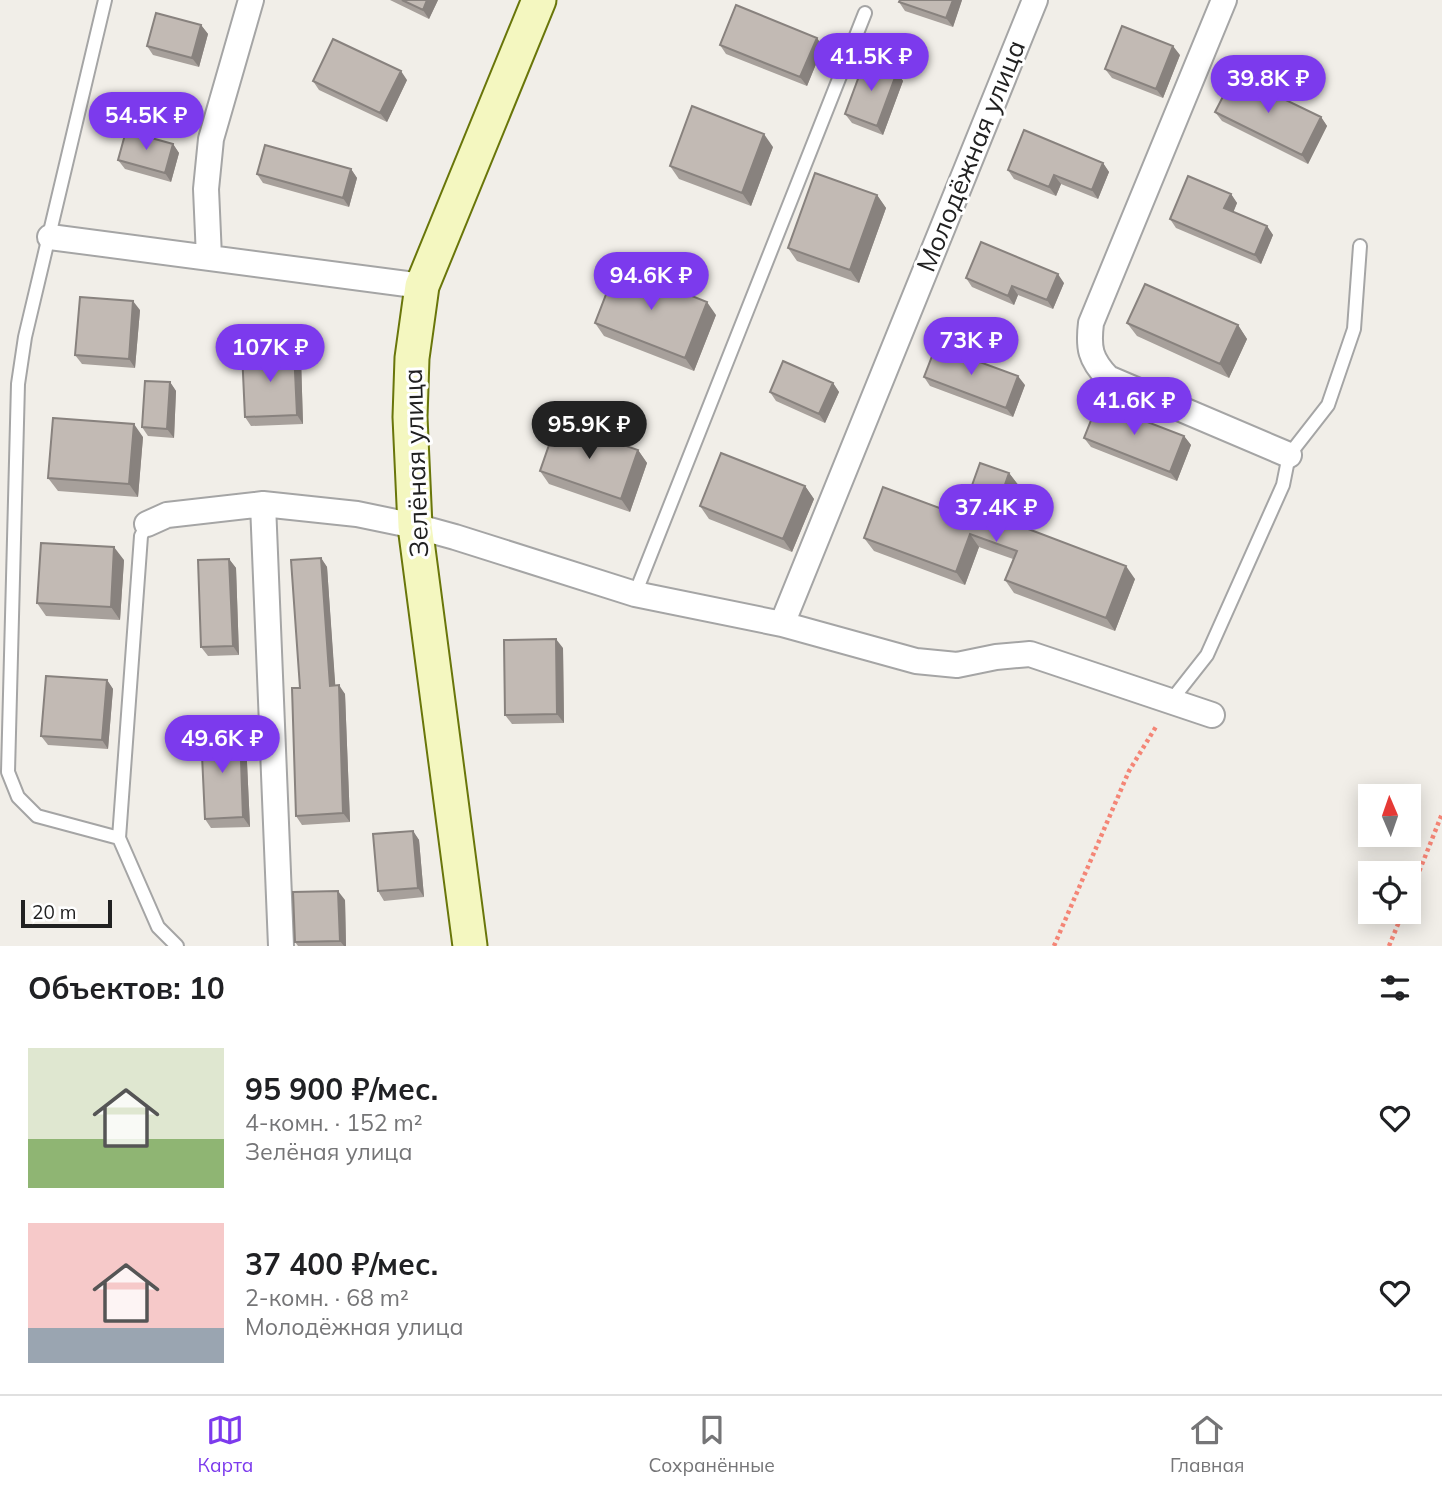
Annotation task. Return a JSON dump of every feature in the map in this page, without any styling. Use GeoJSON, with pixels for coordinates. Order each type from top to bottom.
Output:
{"type":"FeatureCollection","features":[{"type":"Feature","properties":{"kind":"street"},"geometry":{"type":"LineString","coordinates":[[209,257],[206,189],[211,139],[251,0]]}},
{"type":"Feature","properties":{"kind":"street","name":"Зелёная улица"},"geometry":{"type":"LineString","coordinates":[[470,946],[415,526],[410,417],[412,358],[422,286],[539,0]]}},
{"type":"Feature","properties":{"kind":"street","name":"Молодёжная улица"},"geometry":{"type":"LineString","coordinates":[[782,624],[1035,0]]}},
{"type":"Feature","properties":{"kind":"street"},"geometry":{"type":"LineString","coordinates":[[1224,0],[1091,323],[1089,342],[1094,363],[1108,378],[1289,455]]}},
{"type":"Feature","properties":{"kind":"street"},"geometry":{"type":"LineString","coordinates":[[50,237],[422,286]]}},
{"type":"Feature","properties":{"kind":"street"},"geometry":{"type":"LineString","coordinates":[[263,504],[281,946]]}},
{"type":"Feature","properties":{"kind":"street"},"geometry":{"type":"LineString","coordinates":[[147,524],[167,515],[263,504],[357,514],[415,526],[635,594],[782,624],[916,661],[957,664],[1030,654],[1212,715]]}},
{"type":"Feature","properties":{"kind":"lane"},"geometry":{"type":"LineString","coordinates":[[106,0],[25,337],[18,384],[8,772],[18,797],[37,816],[119,838]]}},
{"type":"Feature","properties":{"kind":"lane"},"geometry":{"type":"LineString","coordinates":[[635,594],[865,13]]}},
{"type":"Feature","properties":{"kind":"lane"},"geometry":{"type":"LineString","coordinates":[[1170,702],[1207,655],[1283,485],[1289,455],[1328,405],[1354,329],[1360,246]]}},
{"type":"Feature","properties":{"kind":"lane"},"geometry":{"type":"LineString","coordinates":[[147,524],[141,536],[119,838],[158,927],[177,946]]}},
{"type":"Feature","properties":{"kind":"path"},"geometry":{"type":"LineString","coordinates":[[1054,946],[1129,771],[1170,702]]}},
{"type":"Feature","properties":{"kind":"path"},"geometry":{"type":"LineString","coordinates":[[1421,867],[1442,814]]}},
{"type":"Feature","properties":{"kind":"path"},"geometry":{"type":"LineString","coordinates":[[1389,946],[1398,924]]}},
{"type":"Feature","properties":{"kind":"building"},"geometry":{"type":"Polygon","coordinates":[[[402,0],[427,0],[423,10],[402,0]]]}},
{"type":"Feature","properties":{"kind":"building"},"geometry":{"type":"Polygon","coordinates":[[[953,0],[946,18],[899,2],[953,0]]]}},
{"type":"Feature","properties":{"kind":"building"},"geometry":{"type":"Polygon","coordinates":[[[736,5],[817,38],[800,77],[720,45],[736,5]]]}},
{"type":"Feature","properties":{"kind":"building"},"geometry":{"type":"Polygon","coordinates":[[[156,13],[201,25],[192,58],[147,46],[156,13]]]}},
{"type":"Feature","properties":{"kind":"building"},"geometry":{"type":"Polygon","coordinates":[[[1122,26],[1173,46],[1156,89],[1105,69],[1122,26]]]}},
{"type":"Feature","properties":{"kind":"building"},"geometry":{"type":"Polygon","coordinates":[[[333,39],[401,71],[380,113],[313,81],[333,39]]]}},
{"type":"Feature","properties":{"kind":"building"},"geometry":{"type":"Polygon","coordinates":[[[865,60],[897,72],[877,126],[845,114],[865,60]]]}},
{"type":"Feature","properties":{"kind":"building"},"geometry":{"type":"Polygon","coordinates":[[[1234,75],[1321,117],[1302,155],[1215,112],[1234,75]]]}},
{"type":"Feature","properties":{"kind":"building"},"geometry":{"type":"Polygon","coordinates":[[[692,106],[764,134],[742,193],[670,166],[692,106]]]}},
{"type":"Feature","properties":{"kind":"building"},"geometry":{"type":"Polygon","coordinates":[[[1024,130],[1103,163],[1092,190],[1054,175],[1049,187],[1008,170],[1024,130]]]}},
{"type":"Feature","properties":{"kind":"building"},"geometry":{"type":"Polygon","coordinates":[[[126,131],[173,144],[165,173],[118,160],[126,131]]]}},
{"type":"Feature","properties":{"kind":"building"},"geometry":{"type":"Polygon","coordinates":[[[265,145],[351,169],[343,198],[257,174],[265,145]]]}},
{"type":"Feature","properties":{"kind":"building"},"geometry":{"type":"Polygon","coordinates":[[[815,173],[877,195],[850,270],[788,248],[815,173]]]}},
{"type":"Feature","properties":{"kind":"building"},"geometry":{"type":"Polygon","coordinates":[[[1188,176],[1231,194],[1224,208],[1267,226],[1255,255],[1170,219],[1188,176]]]}},
{"type":"Feature","properties":{"kind":"building"},"geometry":{"type":"Polygon","coordinates":[[[981,242],[1058,274],[1047,300],[1012,286],[1008,296],[966,278],[981,242]]]}},
{"type":"Feature","properties":{"kind":"building"},"geometry":{"type":"Polygon","coordinates":[[[617,266],[707,302],[685,358],[595,323],[617,266]]]}},
{"type":"Feature","properties":{"kind":"building"},"geometry":{"type":"Polygon","coordinates":[[[1145,284],[1238,325],[1220,364],[1127,323],[1145,284]]]}},
{"type":"Feature","properties":{"kind":"building"},"geometry":{"type":"Polygon","coordinates":[[[80,297],[133,301],[129,359],[75,355],[80,297]]]}},
{"type":"Feature","properties":{"kind":"building"},"geometry":{"type":"Polygon","coordinates":[[[936,346],[1018,376],[1006,408],[924,377],[936,346]]]}},
{"type":"Feature","properties":{"kind":"building"},"geometry":{"type":"Polygon","coordinates":[[[294,350],[297,415],[245,417],[242,352],[294,350]]]}},
{"type":"Feature","properties":{"kind":"building"},"geometry":{"type":"Polygon","coordinates":[[[783,361],[833,383],[819,414],[770,392],[783,361]]]}},
{"type":"Feature","properties":{"kind":"building"},"geometry":{"type":"Polygon","coordinates":[[[145,381],[170,382],[167,429],[142,427],[145,381]]]}},
{"type":"Feature","properties":{"kind":"building"},"geometry":{"type":"Polygon","coordinates":[[[1098,403],[1184,436],[1170,472],[1084,438],[1098,403]]]}},
{"type":"Feature","properties":{"kind":"building"},"geometry":{"type":"Polygon","coordinates":[[[53,418],[134,424],[129,484],[48,478],[53,418]]]}},
{"type":"Feature","properties":{"kind":"building"},"geometry":{"type":"Polygon","coordinates":[[[557,422],[638,450],[621,499],[540,471],[557,422]]]}},
{"type":"Feature","properties":{"kind":"building"},"geometry":{"type":"Polygon","coordinates":[[[721,453],[805,486],[783,539],[700,506],[721,453]]]}},
{"type":"Feature","properties":{"kind":"building"},"geometry":{"type":"Polygon","coordinates":[[[980,463],[1009,473],[994,516],[1126,566],[1106,618],[1005,580],[1017,551],[970,534],[956,572],[864,538],[883,487],[961,516],[980,463]]]}},
{"type":"Feature","properties":{"kind":"building"},"geometry":{"type":"Polygon","coordinates":[[[41,543],[114,547],[111,607],[37,603],[41,543]]]}},
{"type":"Feature","properties":{"kind":"building"},"geometry":{"type":"Polygon","coordinates":[[[321,558],[330,686],[339,685],[343,813],[296,816],[292,688],[300,688],[291,560],[321,558]]]}},
{"type":"Feature","properties":{"kind":"building"},"geometry":{"type":"Polygon","coordinates":[[[229,559],[233,646],[201,647],[198,560],[229,559]]]}},
{"type":"Feature","properties":{"kind":"building"},"geometry":{"type":"Polygon","coordinates":[[[556,639],[557,714],[505,715],[504,640],[556,639]]]}},
{"type":"Feature","properties":{"kind":"building"},"geometry":{"type":"Polygon","coordinates":[[[46,676],[107,680],[102,740],[41,736],[46,676]]]}},
{"type":"Feature","properties":{"kind":"building"},"geometry":{"type":"Polygon","coordinates":[[[240,732],[243,817],[205,819],[201,734],[240,732]]]}},
{"type":"Feature","properties":{"kind":"building"},"geometry":{"type":"Polygon","coordinates":[[[413,831],[418,888],[378,891],[373,834],[413,831]]]}},
{"type":"Feature","properties":{"kind":"building"},"geometry":{"type":"Polygon","coordinates":[[[338,891],[340,941],[295,942],[293,892],[338,891]]]}}]}
